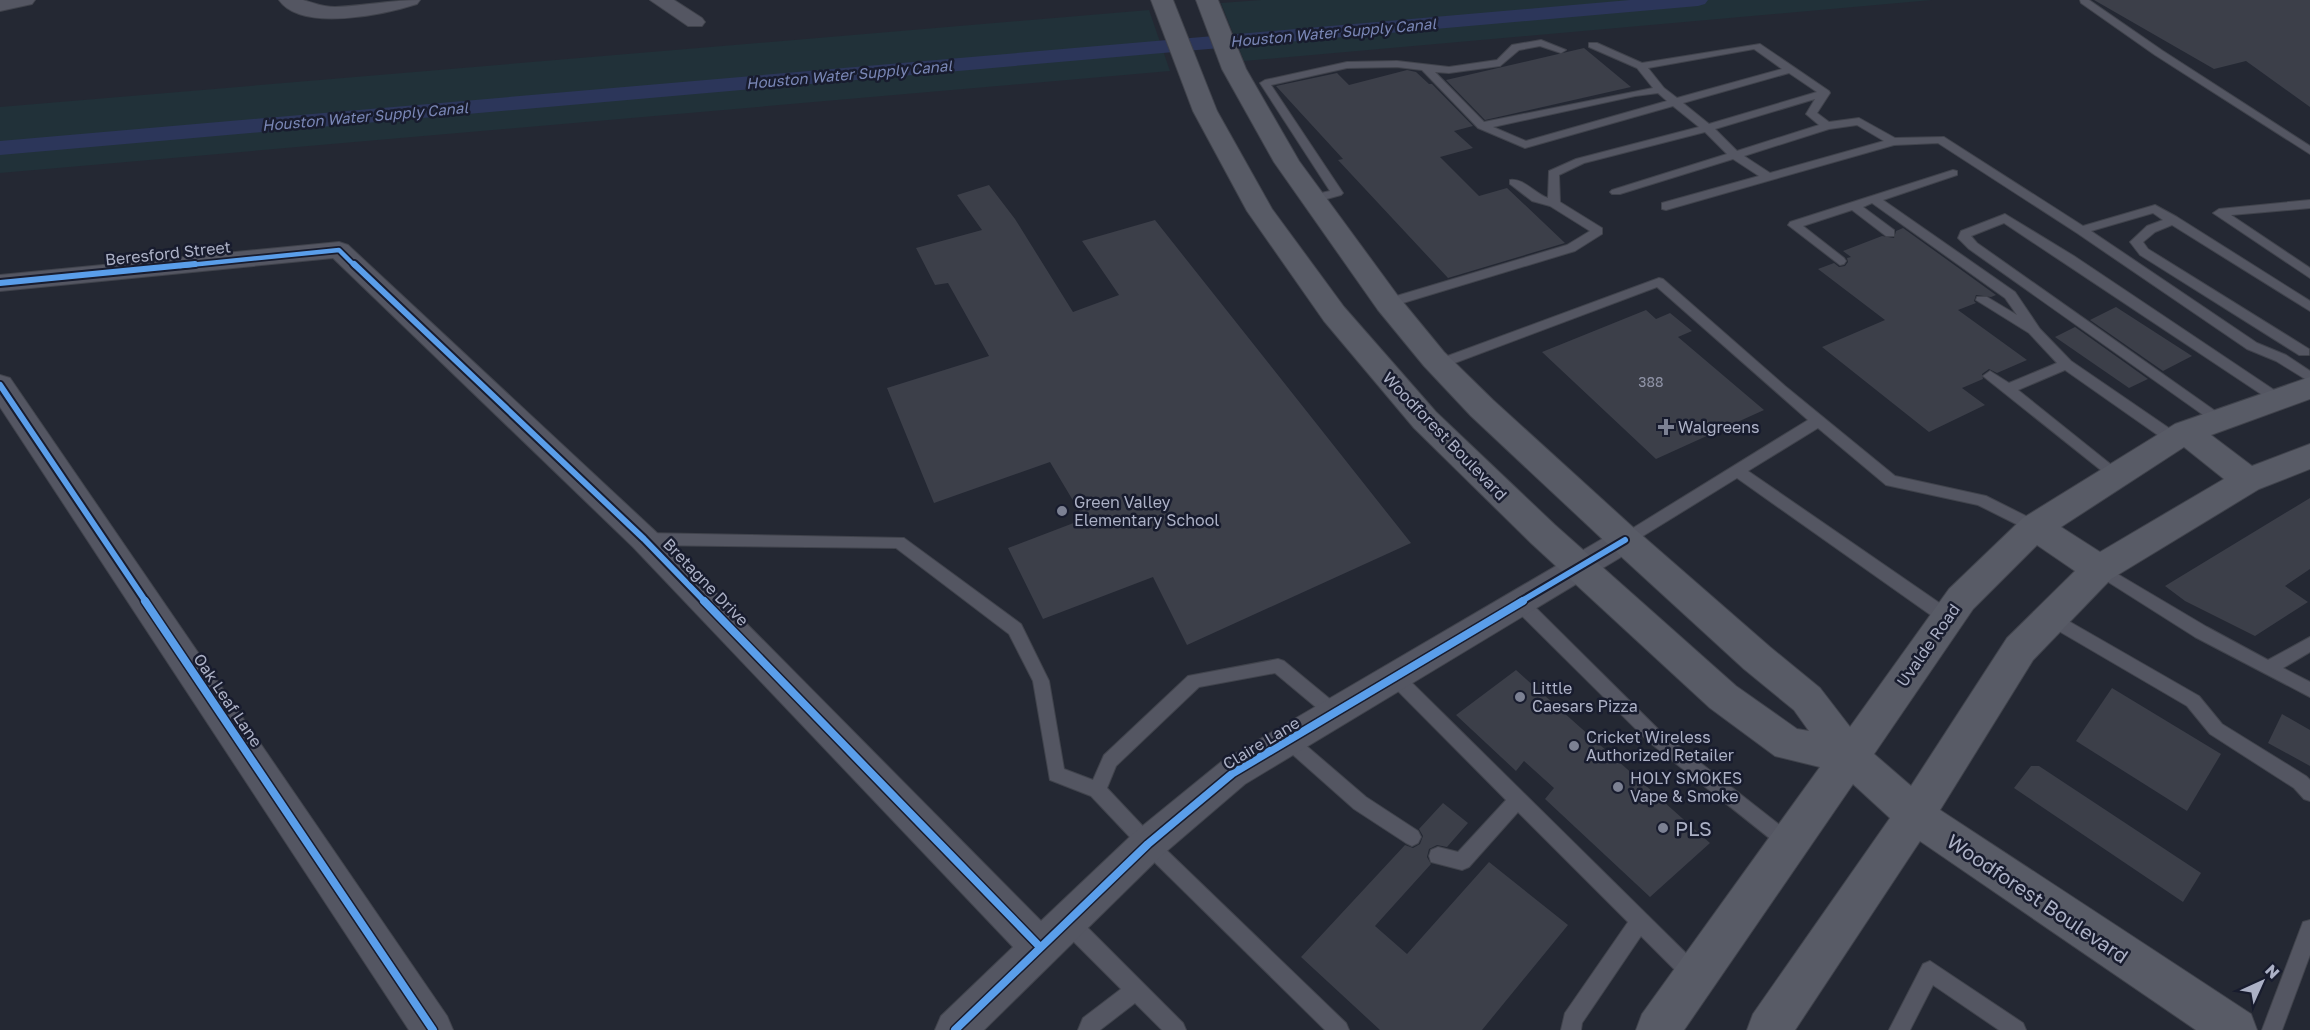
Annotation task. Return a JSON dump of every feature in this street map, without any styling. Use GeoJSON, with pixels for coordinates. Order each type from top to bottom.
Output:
{"type":"FeatureCollection","features":[{"type":"Feature","properties":{"kind":"main road","name":"Woodforest Boulevard"},"geometry":{"type":"LineString","coordinates":[[1162,0],[1190,74],[1225,151],[1260,211],[1334,314],[1425,420],[1493,488],[1723,697],[1788,744],[1849,756]]}},
{"type":"Feature","properties":{"kind":"main road","name":"Woodforest Boulevard"},"geometry":{"type":"LineString","coordinates":[[1207,0],[1234,69],[1287,162],[1388,303],[1439,364],[1482,408],[1625,540],[1808,699],[1849,756],[1915,815],[2228,1028]]}},
{"type":"Feature","properties":{"kind":"main road"},"geometry":{"type":"LineString","coordinates":[[1334,314],[1388,303]]}},
{"type":"Feature","properties":{"kind":"main road","name":"Uvalde Road"},"geometry":{"type":"LineString","coordinates":[[1658,1030],[1960,599],[2035,527],[2180,436],[2310,388]]}},
{"type":"Feature","properties":{"kind":"main road"},"geometry":{"type":"LineString","coordinates":[[2180,436],[2248,480]]}},
{"type":"Feature","properties":{"kind":"main road"},"geometry":{"type":"LineString","coordinates":[[1769,1030],[1915,815],[2020,649],[2099,569],[2248,480],[2310,456]]}},
{"type":"Feature","properties":{"kind":"main road"},"geometry":{"type":"LineString","coordinates":[[2035,527],[2099,569]]}},
{"type":"Feature","properties":{"kind":"street"},"geometry":{"type":"LineString","coordinates":[[0,5],[25,0]]}},
{"type":"Feature","properties":{"kind":"street"},"geometry":{"type":"LineString","coordinates":[[289,0],[298,7],[310,11],[329,12],[369,9],[410,0]]}},
{"type":"Feature","properties":{"kind":"street"},"geometry":{"type":"LineString","coordinates":[[660,0],[694,22]]}},
{"type":"Feature","properties":{"kind":"street","name":"Beresford Street"},"geometry":{"type":"LineString","coordinates":[[1,284],[339,250]]}},
{"type":"Feature","properties":{"kind":"street","name":"Bretagne Drive"},"geometry":{"type":"LineString","coordinates":[[339,250],[644,539],[1040,947]]}},
{"type":"Feature","properties":{"kind":"street","name":"Oak Leaf Lane"},"geometry":{"type":"LineString","coordinates":[[0,385],[433,1030]]}},
{"type":"Feature","properties":{"kind":"street","name":"Claire Lane"},"geometry":{"type":"LineString","coordinates":[[955,1030],[1148,844],[1233,773],[1336,714],[1394,676],[1521,604],[1625,540]]}},
{"type":"Feature","properties":{"kind":"lane"},"geometry":{"type":"LineString","coordinates":[[2084,1],[2159,53],[2310,151]]}},
{"type":"Feature","properties":{"kind":"lane"},"geometry":{"type":"LineString","coordinates":[[1312,199],[1337,193],[1265,82],[1347,65],[1396,64],[1449,70],[1500,63],[1516,47],[1541,43],[1561,51]]}},
{"type":"Feature","properties":{"kind":"lane"},"geometry":{"type":"LineString","coordinates":[[1593,45],[1641,66],[1660,90],[1677,102],[1735,155],[1769,178]]}},
{"type":"Feature","properties":{"kind":"lane"},"geometry":{"type":"LineString","coordinates":[[1641,66],[1756,46],[1825,93]]}},
{"type":"Feature","properties":{"kind":"lane"},"geometry":{"type":"LineString","coordinates":[[1425,67],[1482,126],[1526,145],[1789,70]]}},
{"type":"Feature","properties":{"kind":"lane"},"geometry":{"type":"LineString","coordinates":[[1482,126],[1635,93],[1660,90]]}},
{"type":"Feature","properties":{"kind":"lane"},"geometry":{"type":"LineString","coordinates":[[1825,93],[1811,114],[1827,126]]}},
{"type":"Feature","properties":{"kind":"lane"},"geometry":{"type":"LineString","coordinates":[[1554,203],[1553,174],[1580,161],[1707,128],[1825,93]]}},
{"type":"Feature","properties":{"kind":"lane"},"geometry":{"type":"LineString","coordinates":[[1616,192],[1827,126],[1859,122],[1893,142]]}},
{"type":"Feature","properties":{"kind":"lane"},"geometry":{"type":"LineString","coordinates":[[1666,206],[1893,142],[1940,139],[2252,345],[2281,358],[2310,377]]}},
{"type":"Feature","properties":{"kind":"lane"},"geometry":{"type":"LineString","coordinates":[[1840,261],[1794,225],[1953,173]]}},
{"type":"Feature","properties":{"kind":"lane"},"geometry":{"type":"LineString","coordinates":[[1388,303],[1570,248],[1598,231],[1554,203],[1536,198],[1514,182]]}},
{"type":"Feature","properties":{"kind":"lane"},"geometry":{"type":"LineString","coordinates":[[1874,199],[2010,295],[2035,332],[2066,364],[2180,436]]}},
{"type":"Feature","properties":{"kind":"lane"},"geometry":{"type":"LineString","coordinates":[[2310,204],[2220,213],[2310,274]]}},
{"type":"Feature","properties":{"kind":"lane"},"geometry":{"type":"LineString","coordinates":[[1853,205],[1890,233]]}},
{"type":"Feature","properties":{"kind":"lane"},"geometry":{"type":"LineString","coordinates":[[2081,230],[2155,209],[2310,307]]}},
{"type":"Feature","properties":{"kind":"lane"},"geometry":{"type":"LineString","coordinates":[[2222,420],[1973,246],[1964,238],[1965,234],[2005,218],[2278,399]]}},
{"type":"Feature","properties":{"kind":"lane"},"geometry":{"type":"LineString","coordinates":[[2173,220],[2140,237],[2136,242],[2144,252],[2307,351]]}},
{"type":"Feature","properties":{"kind":"lane"},"geometry":{"type":"LineString","coordinates":[[1439,364],[1659,282],[1891,482],[1982,500],[2035,527]]}},
{"type":"Feature","properties":{"kind":"lane"},"geometry":{"type":"LineString","coordinates":[[1982,300],[2035,332]]}},
{"type":"Feature","properties":{"kind":"lane"},"geometry":{"type":"LineString","coordinates":[[2281,358],[2307,351]]}},
{"type":"Feature","properties":{"kind":"lane"},"geometry":{"type":"LineString","coordinates":[[2008,389],[2066,364]]}},
{"type":"Feature","properties":{"kind":"lane"},"geometry":{"type":"LineString","coordinates":[[1990,376],[2117,475]]}},
{"type":"Feature","properties":{"kind":"lane"},"geometry":{"type":"LineString","coordinates":[[1625,540],[1818,421]]}},
{"type":"Feature","properties":{"kind":"lane"},"geometry":{"type":"LineString","coordinates":[[1738,471],[1948,618]]}},
{"type":"Feature","properties":{"kind":"lane"},"geometry":{"type":"LineString","coordinates":[[644,539],[899,542],[1015,629],[1041,681],[1056,774],[1097,790],[1148,844],[1339,1030]]}},
{"type":"Feature","properties":{"kind":"lane"},"geometry":{"type":"LineString","coordinates":[[2099,569],[2201,632],[2310,690]]}},
{"type":"Feature","properties":{"kind":"lane"},"geometry":{"type":"LineString","coordinates":[[1521,604],[1655,736],[1789,843]]}},
{"type":"Feature","properties":{"kind":"lane"},"geometry":{"type":"LineString","coordinates":[[2051,618],[2193,701],[2216,729],[2300,782],[2310,793]]}},
{"type":"Feature","properties":{"kind":"lane"},"geometry":{"type":"LineString","coordinates":[[2268,668],[2310,644]]}},
{"type":"Feature","properties":{"kind":"lane"},"geometry":{"type":"LineString","coordinates":[[1097,790],[1110,761],[1194,681],[1278,666],[1336,714]]}},
{"type":"Feature","properties":{"kind":"lane"},"geometry":{"type":"LineString","coordinates":[[1394,676],[1695,976]]}},
{"type":"Feature","properties":{"kind":"lane"},"geometry":{"type":"LineString","coordinates":[[1288,741],[1360,803],[1412,837]]}},
{"type":"Feature","properties":{"kind":"lane"},"geometry":{"type":"LineString","coordinates":[[1438,856],[1462,861],[1518,799]]}},
{"type":"Feature","properties":{"kind":"lane"},"geometry":{"type":"LineString","coordinates":[[1067,921],[1176,1030]]}},
{"type":"Feature","properties":{"kind":"lane"},"geometry":{"type":"LineString","coordinates":[[1571,1030],[1572,1020],[1640,921]]}},
{"type":"Feature","properties":{"kind":"lane"},"geometry":{"type":"LineString","coordinates":[[2272,1030],[2310,929]]}},
{"type":"Feature","properties":{"kind":"lane"},"geometry":{"type":"LineString","coordinates":[[1899,1030],[1930,971],[2016,1030]]}},
{"type":"Feature","properties":{"kind":"lane"},"geometry":{"type":"LineString","coordinates":[[1088,1030],[1090,1025],[1135,990]]}},
{"type":"Feature","properties":{"kind":"shaded area"},"geometry":{"type":"Polygon","coordinates":[[[1261,0],[1932,0],[1244,61],[1221,3],[1261,0]]]}},
{"type":"Feature","properties":{"kind":"shaded area"},"geometry":{"type":"Polygon","coordinates":[[[1149,10],[1170,71],[0,173],[0,107],[1149,10]]]}},
{"type":"Feature","properties":{"kind":"building"},"geometry":{"type":"Polygon","coordinates":[[[2094,0],[2310,0],[2310,107],[2246,61],[2214,69],[2094,0]]]}},
{"type":"Feature","properties":{"kind":"building"},"geometry":{"type":"Polygon","coordinates":[[[1584,48],[1631,87],[1485,120],[1446,80],[1584,48]]]}},
{"type":"Feature","properties":{"kind":"building"},"geometry":{"type":"Polygon","coordinates":[[[1407,70],[1416,72],[1432,84],[1473,126],[1454,131],[1473,148],[1440,157],[1479,196],[1507,188],[1565,243],[1448,278],[1338,160],[1343,159],[1276,86],[1337,73],[1349,85],[1407,70]]]}},
{"type":"Feature","properties":{"kind":"building"},"geometry":{"type":"Polygon","coordinates":[[[989,185],[1015,219],[1073,312],[1119,295],[1082,241],[1155,220],[1411,543],[1187,645],[1153,577],[1043,619],[1008,548],[1084,519],[1050,462],[934,503],[887,388],[989,356],[948,283],[935,285],[916,248],[982,230],[957,195],[989,185]]]}},
{"type":"Feature","properties":{"kind":"building"},"geometry":{"type":"Polygon","coordinates":[[[1903,228],[1996,295],[1991,297],[1976,295],[1974,301],[1976,303],[1958,310],[2027,360],[1997,373],[1989,369],[1982,374],[1983,379],[1962,388],[1985,405],[1929,432],[1822,347],[1885,320],[1818,269],[1834,263],[1839,267],[1845,266],[1848,262],[1847,258],[1851,257],[1843,251],[1882,236],[1894,238],[1896,231],[1903,228]]]}},
{"type":"Feature","properties":{"kind":"building"},"geometry":{"type":"Polygon","coordinates":[[[2116,307],[2192,356],[2163,371],[2090,320],[2116,307]]]}},
{"type":"Feature","properties":{"kind":"building","name":"Walgreens"},"geometry":{"type":"Polygon","coordinates":[[[1646,310],[1656,319],[1670,313],[1692,331],[1678,337],[1764,410],[1656,459],[1542,352],[1646,310]]]}},
{"type":"Feature","properties":{"kind":"building"},"geometry":{"type":"Polygon","coordinates":[[[2075,327],[2148,379],[2129,388],[2055,337],[2075,327]]]}},
{"type":"Feature","properties":{"kind":"building"},"geometry":{"type":"Polygon","coordinates":[[[2310,498],[2310,569],[2285,586],[2308,602],[2255,636],[2185,601],[2165,586],[2310,498]]]}},
{"type":"Feature","properties":{"kind":"building"},"geometry":{"type":"Polygon","coordinates":[[[1516,670],[1710,843],[1650,897],[1545,799],[1554,788],[1524,761],[1516,771],[1456,715],[1516,670]]]}},
{"type":"Feature","properties":{"kind":"building"},"geometry":{"type":"Polygon","coordinates":[[[2112,688],[2221,754],[2187,811],[2076,741],[2112,688]]]}},
{"type":"Feature","properties":{"kind":"building"},"geometry":{"type":"Polygon","coordinates":[[[2282,714],[2310,730],[2310,766],[2268,743],[2282,714]]]}},
{"type":"Feature","properties":{"kind":"building"},"geometry":{"type":"Polygon","coordinates":[[[2031,766],[2039,766],[2201,873],[2183,902],[2014,788],[2031,766]]]}},
{"type":"Feature","properties":{"kind":"building"},"geometry":{"type":"Polygon","coordinates":[[[1443,803],[1468,823],[1447,847],[1437,845],[1429,849],[1427,857],[1431,864],[1375,926],[1407,954],[1489,862],[1568,925],[1482,1030],[1380,1030],[1301,957],[1405,845],[1413,848],[1420,844],[1423,836],[1419,829],[1443,803]]]}},
{"type":"Feature","properties":{"kind":"waterway","name":"Houston Water Supply Canal"},"geometry":{"type":"LineString","coordinates":[[0,148],[1698,0]]}},
{"type":"Feature","properties":{"kind":"cycle path"},"geometry":{"type":"LineString","coordinates":[[0,283],[339,250],[644,539],[1040,947]]}},
{"type":"Feature","properties":{"kind":"cycle path"},"geometry":{"type":"LineString","coordinates":[[0,385],[433,1030]]}},
{"type":"Feature","properties":{"kind":"cycle path"},"geometry":{"type":"LineString","coordinates":[[955,1030],[1148,844],[1233,773],[1625,540]]}},
{"type":"Feature","properties":{"kind":"place","name":"Walgreens"},"geometry":{"type":"Point","coordinates":[1666,427]}},
{"type":"Feature","properties":{"kind":"place","name":"Green Valley Elementary School"},"geometry":{"type":"Point","coordinates":[1062,511]}},
{"type":"Feature","properties":{"kind":"place","name":"Little Caesars Pizza"},"geometry":{"type":"Point","coordinates":[1520,697]}},
{"type":"Feature","properties":{"kind":"place","name":"Cricket Wireless Authorized Retailer"},"geometry":{"type":"Point","coordinates":[1574,746]}},
{"type":"Feature","properties":{"kind":"place","name":"HOLY SMOKES Vape & Smoke"},"geometry":{"type":"Point","coordinates":[1618,787]}},
{"type":"Feature","properties":{"kind":"place","name":"PLS"},"geometry":{"type":"Point","coordinates":[1663,828]}}]}
